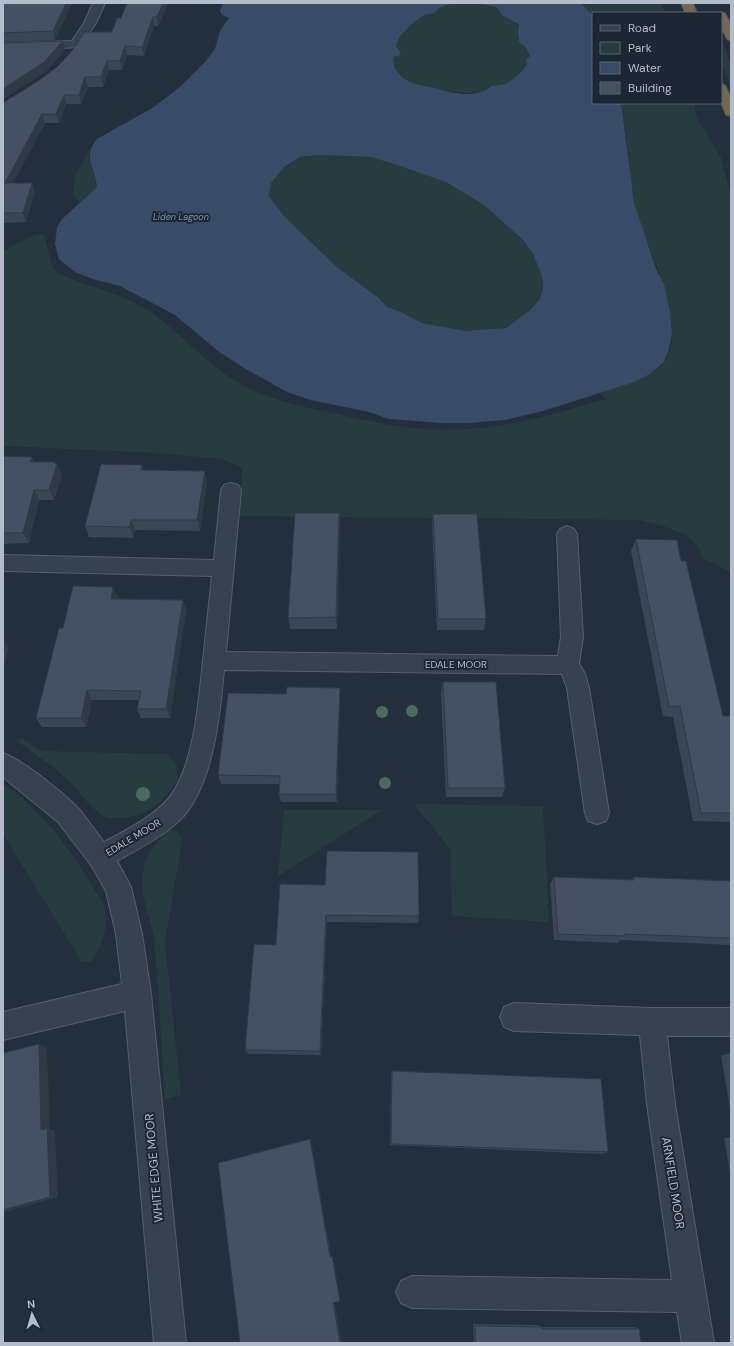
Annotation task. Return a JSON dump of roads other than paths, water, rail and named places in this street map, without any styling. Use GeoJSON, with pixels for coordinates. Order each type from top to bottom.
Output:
{"type":"FeatureCollection","features":[{"type":"Feature","properties":{"kind":"highway"},"geometry":{"type":"LineString","coordinates":[[722,18],[731,37]]}},
{"type":"Feature","properties":{"kind":"highway"},"geometry":{"type":"LineString","coordinates":[[722,90],[731,112]]}},
{"type":"Feature","properties":{"kind":"street"},"geometry":{"type":"LineString","coordinates":[[3,47],[73,49],[90,23],[99,3]]}},
{"type":"Feature","properties":{"kind":"street","name":"EDALE MOOR"},"geometry":{"type":"LineString","coordinates":[[100,857],[140,835],[169,814],[185,796],[194,775],[203,741],[214,661],[231,490]]}},
{"type":"Feature","properties":{"kind":"street"},"geometry":{"type":"LineString","coordinates":[[567,534],[572,637],[568,665],[574,674],[578,688],[597,813]]}},
{"type":"Feature","properties":{"kind":"street"},"geometry":{"type":"LineString","coordinates":[[3,563],[223,568]]}},
{"type":"Feature","properties":{"kind":"street","name":"EDALE MOOR"},"geometry":{"type":"LineString","coordinates":[[214,661],[568,665]]}},
{"type":"Feature","properties":{"kind":"street","name":"WHITE EDGE MOOR"},"geometry":{"type":"LineString","coordinates":[[3,764],[20,775],[67,814],[100,857],[118,888],[129,934],[137,994],[170,1343]]}},
{"type":"Feature","properties":{"kind":"street"},"geometry":{"type":"LineString","coordinates":[[3,1026],[137,994]]}},
{"type":"Feature","properties":{"kind":"street"},"geometry":{"type":"LineString","coordinates":[[514,1017],[652,1022],[731,1022]]}},
{"type":"Feature","properties":{"kind":"street","name":"ARNFIELD MOOR"},"geometry":{"type":"LineString","coordinates":[[652,1022],[661,1104],[698,1343]]}},
{"type":"Feature","properties":{"kind":"street"},"geometry":{"type":"LineString","coordinates":[[412,1292],[691,1296]]}},
{"type":"Feature","properties":{"kind":"water","name":"Liden Lagoon"},"geometry":{"type":"Polygon","coordinates":[[[223,3],[474,3],[451,4],[439,8],[435,13],[424,15],[410,25],[399,38],[396,46],[401,55],[393,57],[396,70],[401,76],[410,82],[452,92],[470,94],[482,92],[492,86],[507,83],[524,69],[527,64],[526,60],[530,56],[526,48],[519,42],[519,24],[502,15],[496,7],[476,3],[581,3],[592,15],[592,104],[621,104],[634,203],[657,271],[664,284],[670,311],[672,334],[664,362],[650,374],[634,382],[543,411],[505,420],[468,423],[442,423],[389,419],[369,412],[311,400],[287,392],[244,368],[218,351],[175,315],[120,286],[93,279],[75,272],[59,259],[55,244],[57,228],[61,220],[97,187],[90,157],[90,151],[93,145],[97,139],[154,107],[181,86],[205,62],[215,49],[220,31],[229,18],[222,15],[220,11],[223,3]],[[319,155],[300,157],[284,167],[271,183],[269,196],[284,216],[338,268],[379,298],[387,307],[401,312],[422,323],[465,331],[506,328],[529,311],[540,299],[543,288],[542,276],[533,254],[524,241],[484,205],[446,182],[371,157],[319,155]]]}}]}
